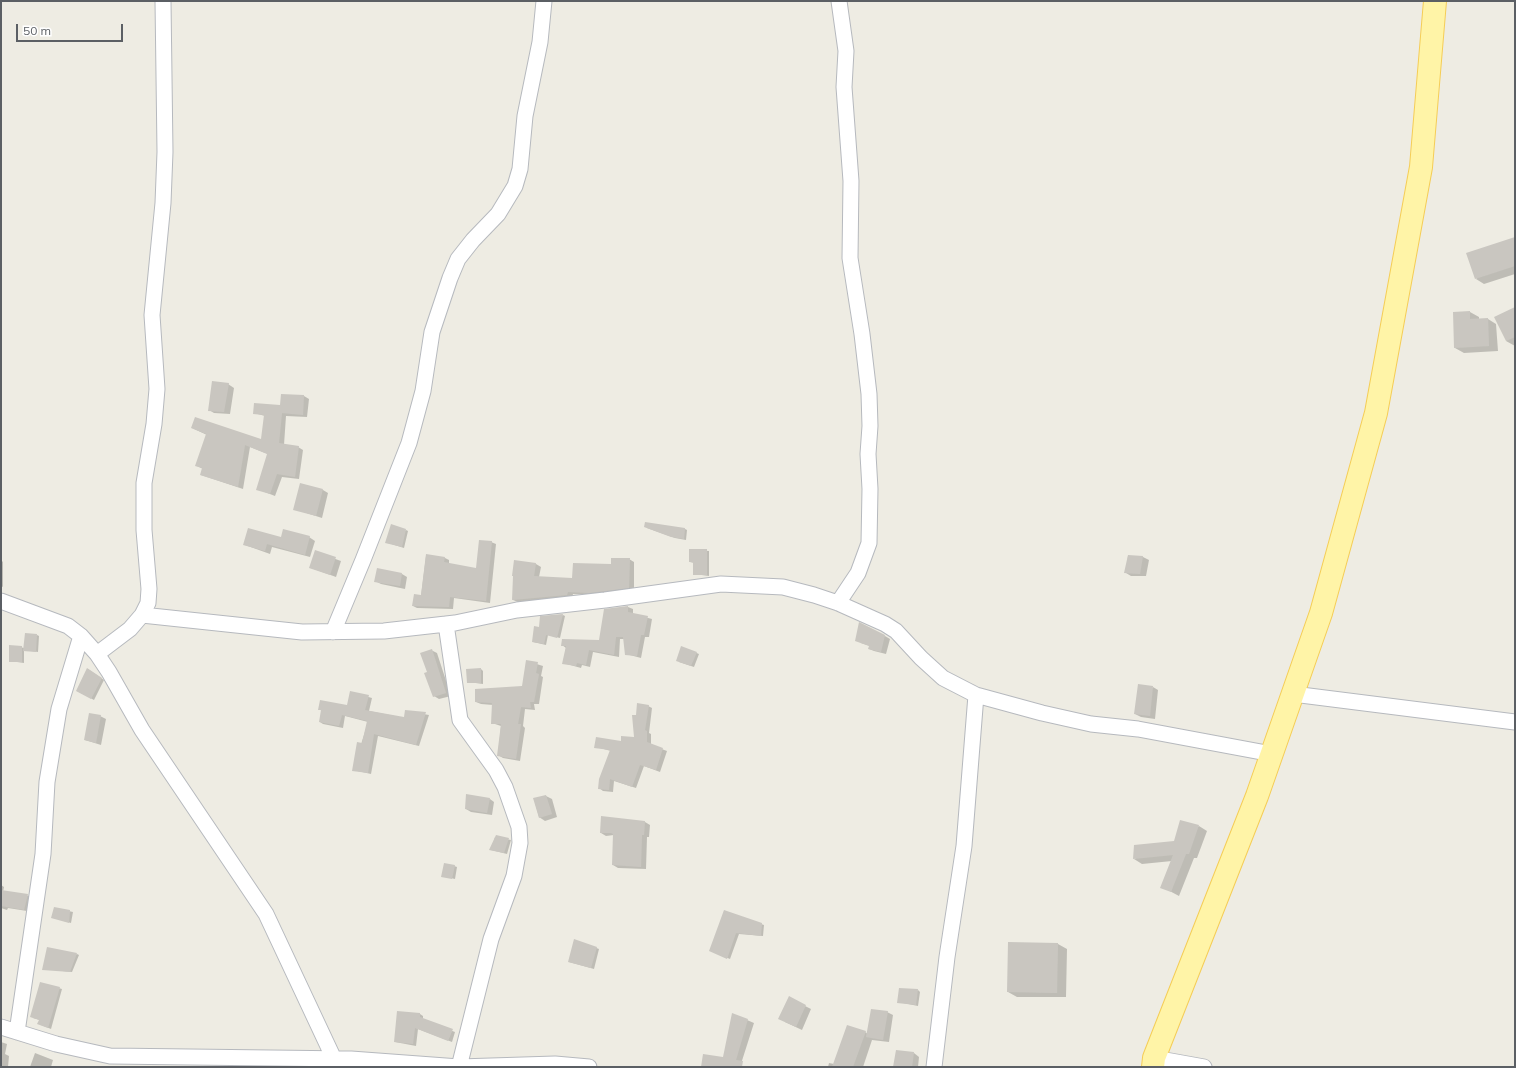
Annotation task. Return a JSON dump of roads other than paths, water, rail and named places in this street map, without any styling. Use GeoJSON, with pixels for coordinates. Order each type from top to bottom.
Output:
{"type":"FeatureCollection","features":[{"type":"Feature","properties":{"kind":"main road"},"geometry":{"type":"LineString","coordinates":[[1154,1063],[1254,804],[1321,613],[1376,414],[1421,167],[1436,1]]}},
{"type":"Feature","properties":{"kind":"street"},"geometry":{"type":"LineString","coordinates":[[97,654],[130,629],[142,616],[148,603],[149,589],[144,530],[144,483],[154,424],[156,396],[152,315],[164,203],[165,152],[163,1]]}},
{"type":"Feature","properties":{"kind":"street"},"geometry":{"type":"LineString","coordinates":[[332,632],[363,560],[409,443],[423,391],[432,332],[450,278],[458,259],[473,240],[498,214],[515,186],[520,169],[525,116],[540,42],[544,1]]}},
{"type":"Feature","properties":{"kind":"street"},"geometry":{"type":"LineString","coordinates":[[838,603],[858,573],[869,543],[870,489],[868,454],[870,426],[869,394],[862,334],[850,258],[851,181],[844,87],[846,50],[839,1]]}},
{"type":"Feature","properties":{"kind":"street"},"geometry":{"type":"LineString","coordinates":[[142,616],[302,632],[384,632],[446,624],[516,610],[605,600],[722,584],[783,587],[838,603],[860,612],[896,631],[921,658],[943,678],[976,695],[1042,713],[1091,724],[1138,730],[1272,754]]}},
{"type":"Feature","properties":{"kind":"street"},"geometry":{"type":"LineString","coordinates":[[1,602],[68,626],[81,636],[97,654],[142,730],[266,914],[335,1063]]}},
{"type":"Feature","properties":{"kind":"street"},"geometry":{"type":"LineString","coordinates":[[446,624],[460,720],[496,770],[505,787],[519,827],[520,843],[514,876],[491,938],[459,1067]]}},
{"type":"Feature","properties":{"kind":"street"},"geometry":{"type":"LineString","coordinates":[[17,1032],[43,854],[47,782],[58,716],[81,636]]}},
{"type":"Feature","properties":{"kind":"street"},"geometry":{"type":"LineString","coordinates":[[1292,694],[1515,722]]}},
{"type":"Feature","properties":{"kind":"street"},"geometry":{"type":"LineString","coordinates":[[934,1067],[947,957],[964,846],[976,695]]}},
{"type":"Feature","properties":{"kind":"street"},"geometry":{"type":"LineString","coordinates":[[1,1027],[56,1044],[110,1056],[459,1067],[555,1064],[589,1067]]}},
{"type":"Feature","properties":{"kind":"street"},"geometry":{"type":"LineString","coordinates":[[1154,1063],[1204,1067]]}}]}
